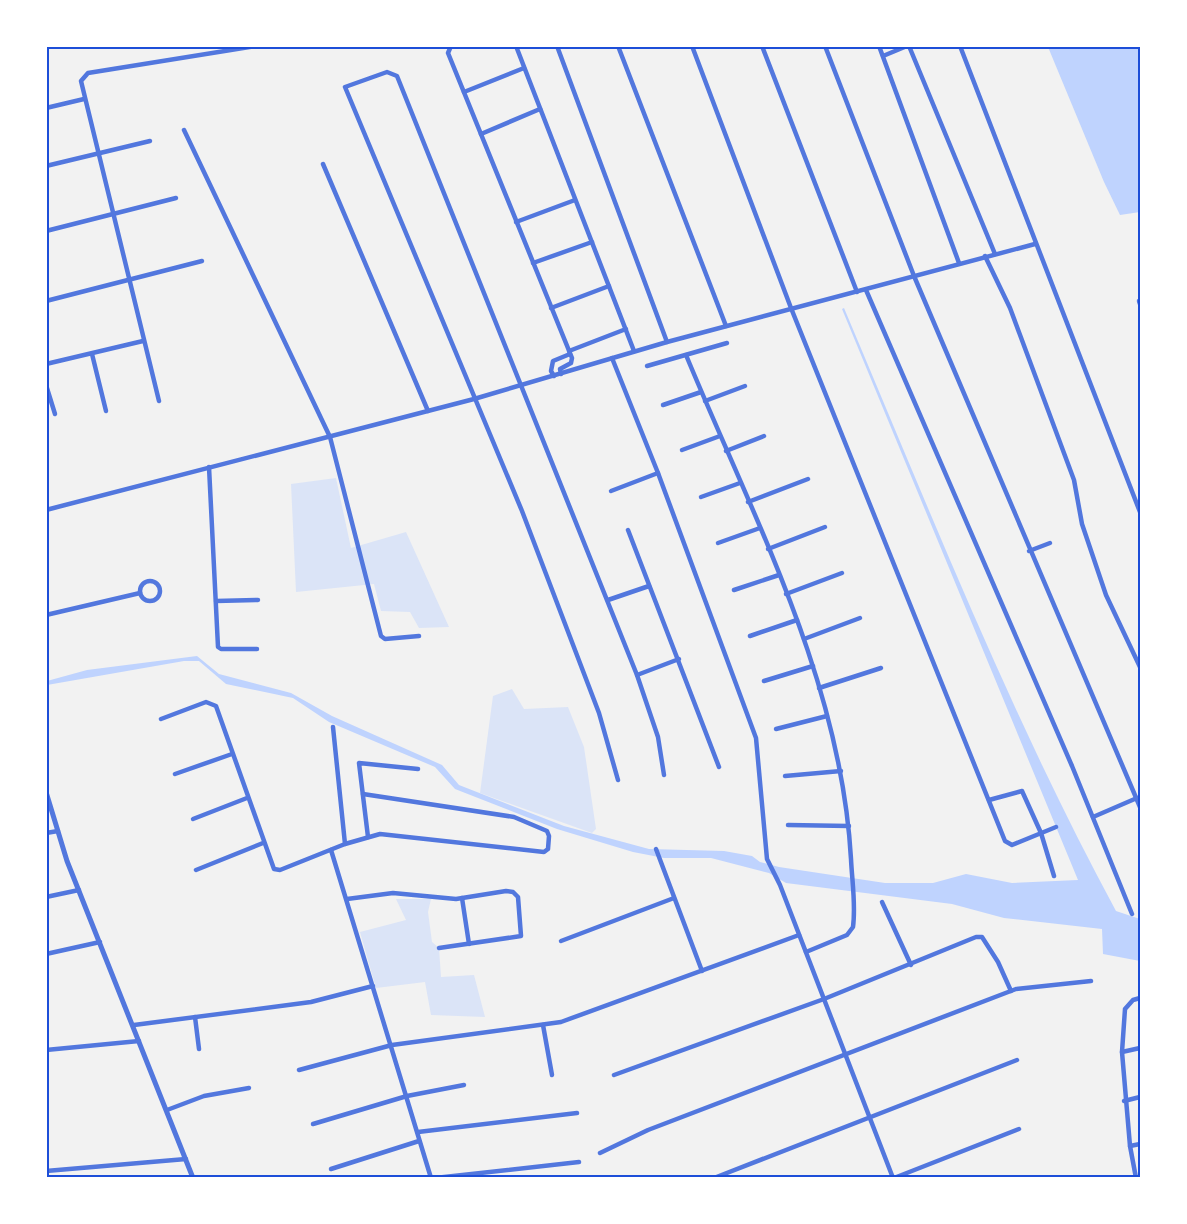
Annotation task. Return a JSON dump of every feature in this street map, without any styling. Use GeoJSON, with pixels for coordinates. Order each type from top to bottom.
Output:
{"type":"FeatureCollection","features":[{"type":"Feature","properties":{"kind":"street"},"geometry":{"type":"LineString","coordinates":[[159,401],[81,81],[88,73],[256,46]]}},
{"type":"Feature","properties":{"kind":"street"},"geometry":{"type":"LineString","coordinates":[[451,46],[448,53],[570,353],[572,362],[560,369],[561,374]]}},
{"type":"Feature","properties":{"kind":"street"},"geometry":{"type":"LineString","coordinates":[[516,46],[634,351]]}},
{"type":"Feature","properties":{"kind":"street"},"geometry":{"type":"LineString","coordinates":[[557,46],[667,342]]}},
{"type":"Feature","properties":{"kind":"street"},"geometry":{"type":"LineString","coordinates":[[618,46],[726,326]]}},
{"type":"Feature","properties":{"kind":"street"},"geometry":{"type":"LineString","coordinates":[[692,46],[791,308],[1007,844],[1012,845],[1056,828]]}},
{"type":"Feature","properties":{"kind":"street"},"geometry":{"type":"LineString","coordinates":[[762,46],[857,292]]}},
{"type":"Feature","properties":{"kind":"street"},"geometry":{"type":"LineString","coordinates":[[825,46],[914,276],[1029,551],[1140,807]]}},
{"type":"Feature","properties":{"kind":"street"},"geometry":{"type":"LineString","coordinates":[[879,46],[959,263]]}},
{"type":"Feature","properties":{"kind":"street"},"geometry":{"type":"LineString","coordinates":[[883,56],[908,46],[994,254]]}},
{"type":"Feature","properties":{"kind":"street"},"geometry":{"type":"LineString","coordinates":[[960,46],[1140,512]]}},
{"type":"Feature","properties":{"kind":"street"},"geometry":{"type":"LineString","coordinates":[[464,92],[524,68]]}},
{"type":"Feature","properties":{"kind":"street"},"geometry":{"type":"LineString","coordinates":[[618,780],[599,712],[522,511],[345,87],[387,72],[397,76],[637,675],[658,737],[664,775]]}},
{"type":"Feature","properties":{"kind":"street"},"geometry":{"type":"LineString","coordinates":[[46,108],[84,99]]}},
{"type":"Feature","properties":{"kind":"street"},"geometry":{"type":"LineString","coordinates":[[481,134],[540,109]]}},
{"type":"Feature","properties":{"kind":"street"},"geometry":{"type":"LineString","coordinates":[[184,130],[330,437],[381,636],[385,639],[419,636]]}},
{"type":"Feature","properties":{"kind":"street"},"geometry":{"type":"LineString","coordinates":[[46,166],[150,141]]}},
{"type":"Feature","properties":{"kind":"street"},"geometry":{"type":"LineString","coordinates":[[323,164],[428,411]]}},
{"type":"Feature","properties":{"kind":"street"},"geometry":{"type":"LineString","coordinates":[[46,231],[176,198]]}},
{"type":"Feature","properties":{"kind":"street"},"geometry":{"type":"LineString","coordinates":[[516,222],[575,200]]}},
{"type":"Feature","properties":{"kind":"street"},"geometry":{"type":"LineString","coordinates":[[533,263],[592,242]]}},
{"type":"Feature","properties":{"kind":"street"},"geometry":{"type":"LineString","coordinates":[[46,510],[523,386],[634,351],[1035,244]]}},
{"type":"Feature","properties":{"kind":"street"},"geometry":{"type":"LineString","coordinates":[[985,256],[1010,308],[1074,480],[1082,524],[1106,595],[1140,667]]}},
{"type":"Feature","properties":{"kind":"street"},"geometry":{"type":"LineString","coordinates":[[46,301],[202,261]]}},
{"type":"Feature","properties":{"kind":"street"},"geometry":{"type":"LineString","coordinates":[[551,308],[609,286]]}},
{"type":"Feature","properties":{"kind":"street"},"geometry":{"type":"LineString","coordinates":[[866,290],[1093,817],[1132,914]]}},
{"type":"Feature","properties":{"kind":"street"},"geometry":{"type":"LineString","coordinates":[[554,376],[551,371],[553,362],[626,329]]}},
{"type":"Feature","properties":{"kind":"street"},"geometry":{"type":"LineString","coordinates":[[46,364],[143,341]]}},
{"type":"Feature","properties":{"kind":"street"},"geometry":{"type":"LineString","coordinates":[[647,366],[727,343]]}},
{"type":"Feature","properties":{"kind":"street"},"geometry":{"type":"LineString","coordinates":[[92,354],[106,411]]}},
{"type":"Feature","properties":{"kind":"street"},"geometry":{"type":"LineString","coordinates":[[686,355],[797,620],[813,666],[841,771],[850,834],[853,929],[849,934],[806,952]]}},
{"type":"Feature","properties":{"kind":"street"},"geometry":{"type":"LineString","coordinates":[[612,358],[658,473],[756,738],[769,863],[800,935],[893,1178],[1019,1129]]}},
{"type":"Feature","properties":{"kind":"street"},"geometry":{"type":"LineString","coordinates":[[46,385],[55,414]]}},
{"type":"Feature","properties":{"kind":"street"},"geometry":{"type":"LineString","coordinates":[[705,401],[745,386]]}},
{"type":"Feature","properties":{"kind":"street"},"geometry":{"type":"LineString","coordinates":[[663,405],[701,392]]}},
{"type":"Feature","properties":{"kind":"street"},"geometry":{"type":"LineString","coordinates":[[682,450],[720,436]]}},
{"type":"Feature","properties":{"kind":"street"},"geometry":{"type":"LineString","coordinates":[[726,451],[764,436]]}},
{"type":"Feature","properties":{"kind":"street"},"geometry":{"type":"LineString","coordinates":[[208,467],[219,648],[258,649]]}},
{"type":"Feature","properties":{"kind":"street"},"geometry":{"type":"LineString","coordinates":[[611,491],[658,473]]}},
{"type":"Feature","properties":{"kind":"street"},"geometry":{"type":"LineString","coordinates":[[748,502],[808,479]]}},
{"type":"Feature","properties":{"kind":"street"},"geometry":{"type":"LineString","coordinates":[[701,497],[740,483]]}},
{"type":"Feature","properties":{"kind":"street"},"geometry":{"type":"LineString","coordinates":[[768,549],[825,526]]}},
{"type":"Feature","properties":{"kind":"street"},"geometry":{"type":"LineString","coordinates":[[718,543],[760,528]]}},
{"type":"Feature","properties":{"kind":"street"},"geometry":{"type":"LineString","coordinates":[[628,530],[719,767]]}},
{"type":"Feature","properties":{"kind":"street"},"geometry":{"type":"LineString","coordinates":[[1029,551],[1050,543]]}},
{"type":"Feature","properties":{"kind":"street"},"geometry":{"type":"LineString","coordinates":[[786,594],[842,573]]}},
{"type":"Feature","properties":{"kind":"street"},"geometry":{"type":"LineString","coordinates":[[735,590],[779,575]]}},
{"type":"Feature","properties":{"kind":"street"},"geometry":{"type":"LineString","coordinates":[[148,581],[157,583],[160,589],[159,596],[154,600],[147,601],[140,593],[141,587],[148,581]]}},
{"type":"Feature","properties":{"kind":"street"},"geometry":{"type":"LineString","coordinates":[[608,600],[649,586]]}},
{"type":"Feature","properties":{"kind":"street"},"geometry":{"type":"LineString","coordinates":[[46,615],[140,593]]}},
{"type":"Feature","properties":{"kind":"street"},"geometry":{"type":"LineString","coordinates":[[216,601],[258,600]]}},
{"type":"Feature","properties":{"kind":"street"},"geometry":{"type":"LineString","coordinates":[[804,639],[860,618]]}},
{"type":"Feature","properties":{"kind":"street"},"geometry":{"type":"LineString","coordinates":[[750,636],[797,620]]}},
{"type":"Feature","properties":{"kind":"street"},"geometry":{"type":"LineString","coordinates":[[637,675],[679,659]]}},
{"type":"Feature","properties":{"kind":"street"},"geometry":{"type":"LineString","coordinates":[[764,681],[813,666]]}},
{"type":"Feature","properties":{"kind":"street"},"geometry":{"type":"LineString","coordinates":[[819,688],[881,668]]}},
{"type":"Feature","properties":{"kind":"street"},"geometry":{"type":"LineString","coordinates":[[161,719],[206,702],[216,706],[271,865],[280,870],[345,844],[380,834],[544,852],[548,849],[547,831],[514,817],[363,794]]}},
{"type":"Feature","properties":{"kind":"street"},"geometry":{"type":"LineString","coordinates":[[776,729],[827,716]]}},
{"type":"Feature","properties":{"kind":"street"},"geometry":{"type":"LineString","coordinates":[[333,727],[345,844]]}},
{"type":"Feature","properties":{"kind":"street"},"geometry":{"type":"LineString","coordinates":[[175,774],[232,754]]}},
{"type":"Feature","properties":{"kind":"street"},"geometry":{"type":"LineString","coordinates":[[368,837],[359,763],[418,770]]}},
{"type":"Feature","properties":{"kind":"street"},"geometry":{"type":"LineString","coordinates":[[785,776],[841,771]]}},
{"type":"Feature","properties":{"kind":"street"},"geometry":{"type":"LineString","coordinates":[[989,800],[1021,790],[1041,833],[1054,876]]}},
{"type":"Feature","properties":{"kind":"street"},"geometry":{"type":"LineString","coordinates":[[46,792],[79,890],[193,1178]]}},
{"type":"Feature","properties":{"kind":"street"},"geometry":{"type":"LineString","coordinates":[[193,819],[247,798]]}},
{"type":"Feature","properties":{"kind":"street"},"geometry":{"type":"LineString","coordinates":[[1093,817],[1137,798]]}},
{"type":"Feature","properties":{"kind":"street"},"geometry":{"type":"LineString","coordinates":[[788,825],[849,826]]}},
{"type":"Feature","properties":{"kind":"street"},"geometry":{"type":"LineString","coordinates":[[46,833],[58,831]]}},
{"type":"Feature","properties":{"kind":"street"},"geometry":{"type":"LineString","coordinates":[[196,870],[263,843]]}},
{"type":"Feature","properties":{"kind":"street"},"geometry":{"type":"LineString","coordinates":[[656,849],[702,971]]}},
{"type":"Feature","properties":{"kind":"street"},"geometry":{"type":"LineString","coordinates":[[331,850],[392,1045],[419,1141],[433,1178],[579,1162]]}},
{"type":"Feature","properties":{"kind":"street"},"geometry":{"type":"LineString","coordinates":[[46,897],[79,890]]}},
{"type":"Feature","properties":{"kind":"street"},"geometry":{"type":"LineString","coordinates":[[347,899],[393,893],[462,898],[506,891],[513,892],[518,897],[521,936],[440,948]]}},
{"type":"Feature","properties":{"kind":"street"},"geometry":{"type":"LineString","coordinates":[[462,898],[469,944]]}},
{"type":"Feature","properties":{"kind":"street"},"geometry":{"type":"LineString","coordinates":[[561,941],[674,898]]}},
{"type":"Feature","properties":{"kind":"street"},"geometry":{"type":"LineString","coordinates":[[882,902],[911,965]]}},
{"type":"Feature","properties":{"kind":"street"},"geometry":{"type":"LineString","coordinates":[[299,1070],[392,1045],[561,1022],[800,935]]}},
{"type":"Feature","properties":{"kind":"street"},"geometry":{"type":"LineString","coordinates":[[614,1076],[824,999],[976,937],[982,937],[998,962],[1011,991]]}},
{"type":"Feature","properties":{"kind":"street"},"geometry":{"type":"LineString","coordinates":[[46,954],[100,942]]}},
{"type":"Feature","properties":{"kind":"street"},"geometry":{"type":"LineString","coordinates":[[600,1153],[648,1130],[1011,991],[1091,981]]}},
{"type":"Feature","properties":{"kind":"street"},"geometry":{"type":"LineString","coordinates":[[134,1025],[311,1002],[373,986]]}},
{"type":"Feature","properties":{"kind":"street"},"geometry":{"type":"LineString","coordinates":[[1136,1178],[1124,1101],[1122,1052],[1125,1009],[1133,1000],[1140,998]]}},
{"type":"Feature","properties":{"kind":"street"},"geometry":{"type":"LineString","coordinates":[[195,1017],[199,1049]]}},
{"type":"Feature","properties":{"kind":"street"},"geometry":{"type":"LineString","coordinates":[[543,1025],[552,1075]]}},
{"type":"Feature","properties":{"kind":"street"},"geometry":{"type":"LineString","coordinates":[[46,1050],[140,1041]]}},
{"type":"Feature","properties":{"kind":"street"},"geometry":{"type":"LineString","coordinates":[[1122,1052],[1140,1048]]}},
{"type":"Feature","properties":{"kind":"street"},"geometry":{"type":"LineString","coordinates":[[714,1178],[1017,1060]]}},
{"type":"Feature","properties":{"kind":"street"},"geometry":{"type":"LineString","coordinates":[[313,1124],[407,1095],[464,1085]]}},
{"type":"Feature","properties":{"kind":"street"},"geometry":{"type":"LineString","coordinates":[[167,1110],[204,1095],[249,1088]]}},
{"type":"Feature","properties":{"kind":"street"},"geometry":{"type":"LineString","coordinates":[[1124,1101],[1140,1097]]}},
{"type":"Feature","properties":{"kind":"street"},"geometry":{"type":"LineString","coordinates":[[418,1132],[577,1113]]}},
{"type":"Feature","properties":{"kind":"street"},"geometry":{"type":"LineString","coordinates":[[332,1169],[419,1141]]}},
{"type":"Feature","properties":{"kind":"street"},"geometry":{"type":"LineString","coordinates":[[1130,1146],[1140,1143]]}},
{"type":"Feature","properties":{"kind":"street"},"geometry":{"type":"LineString","coordinates":[[46,1171],[186,1159]]}},
{"type":"Feature","properties":{"kind":"street"},"geometry":{"type":"LineString","coordinates":[[65,1169],[67,1178]]}},
{"type":"Feature","properties":{"kind":"shaded area"},"geometry":{"type":"Polygon","coordinates":[[[336,478],[351,548],[406,532],[449,627],[419,628],[410,612],[381,611],[374,584],[296,592],[291,484],[336,478]]]}},
{"type":"Feature","properties":{"kind":"shaded area"},"geometry":{"type":"Polygon","coordinates":[[[512,689],[524,709],[568,707],[584,747],[596,829],[592,833],[480,793],[493,696],[512,689]]]}},
{"type":"Feature","properties":{"kind":"shaded area"},"geometry":{"type":"Polygon","coordinates":[[[396,899],[431,899],[428,912],[432,942],[439,948],[441,977],[474,975],[485,1017],[431,1015],[425,982],[376,988],[360,932],[406,920],[396,899]]]}},
{"type":"Feature","properties":{"kind":"water"},"geometry":{"type":"Polygon","coordinates":[[[1048,47],[1140,47],[1140,212],[1120,215],[1048,47]]]}},
{"type":"Feature","properties":{"kind":"water"},"geometry":{"type":"Polygon","coordinates":[[[844,308],[940,537],[1041,763],[1116,911],[1140,919],[1140,961],[1103,954],[1102,929],[1004,918],[952,904],[786,883],[769,873],[711,858],[664,858],[633,852],[557,829],[455,789],[435,767],[329,722],[293,698],[226,684],[199,661],[184,661],[47,685],[47,681],[87,670],[197,656],[219,674],[291,693],[332,716],[442,765],[459,785],[564,826],[649,849],[724,851],[752,856],[760,862],[779,867],[885,883],[933,883],[966,874],[1012,883],[1078,880],[842,309],[844,308]]]}}]}
